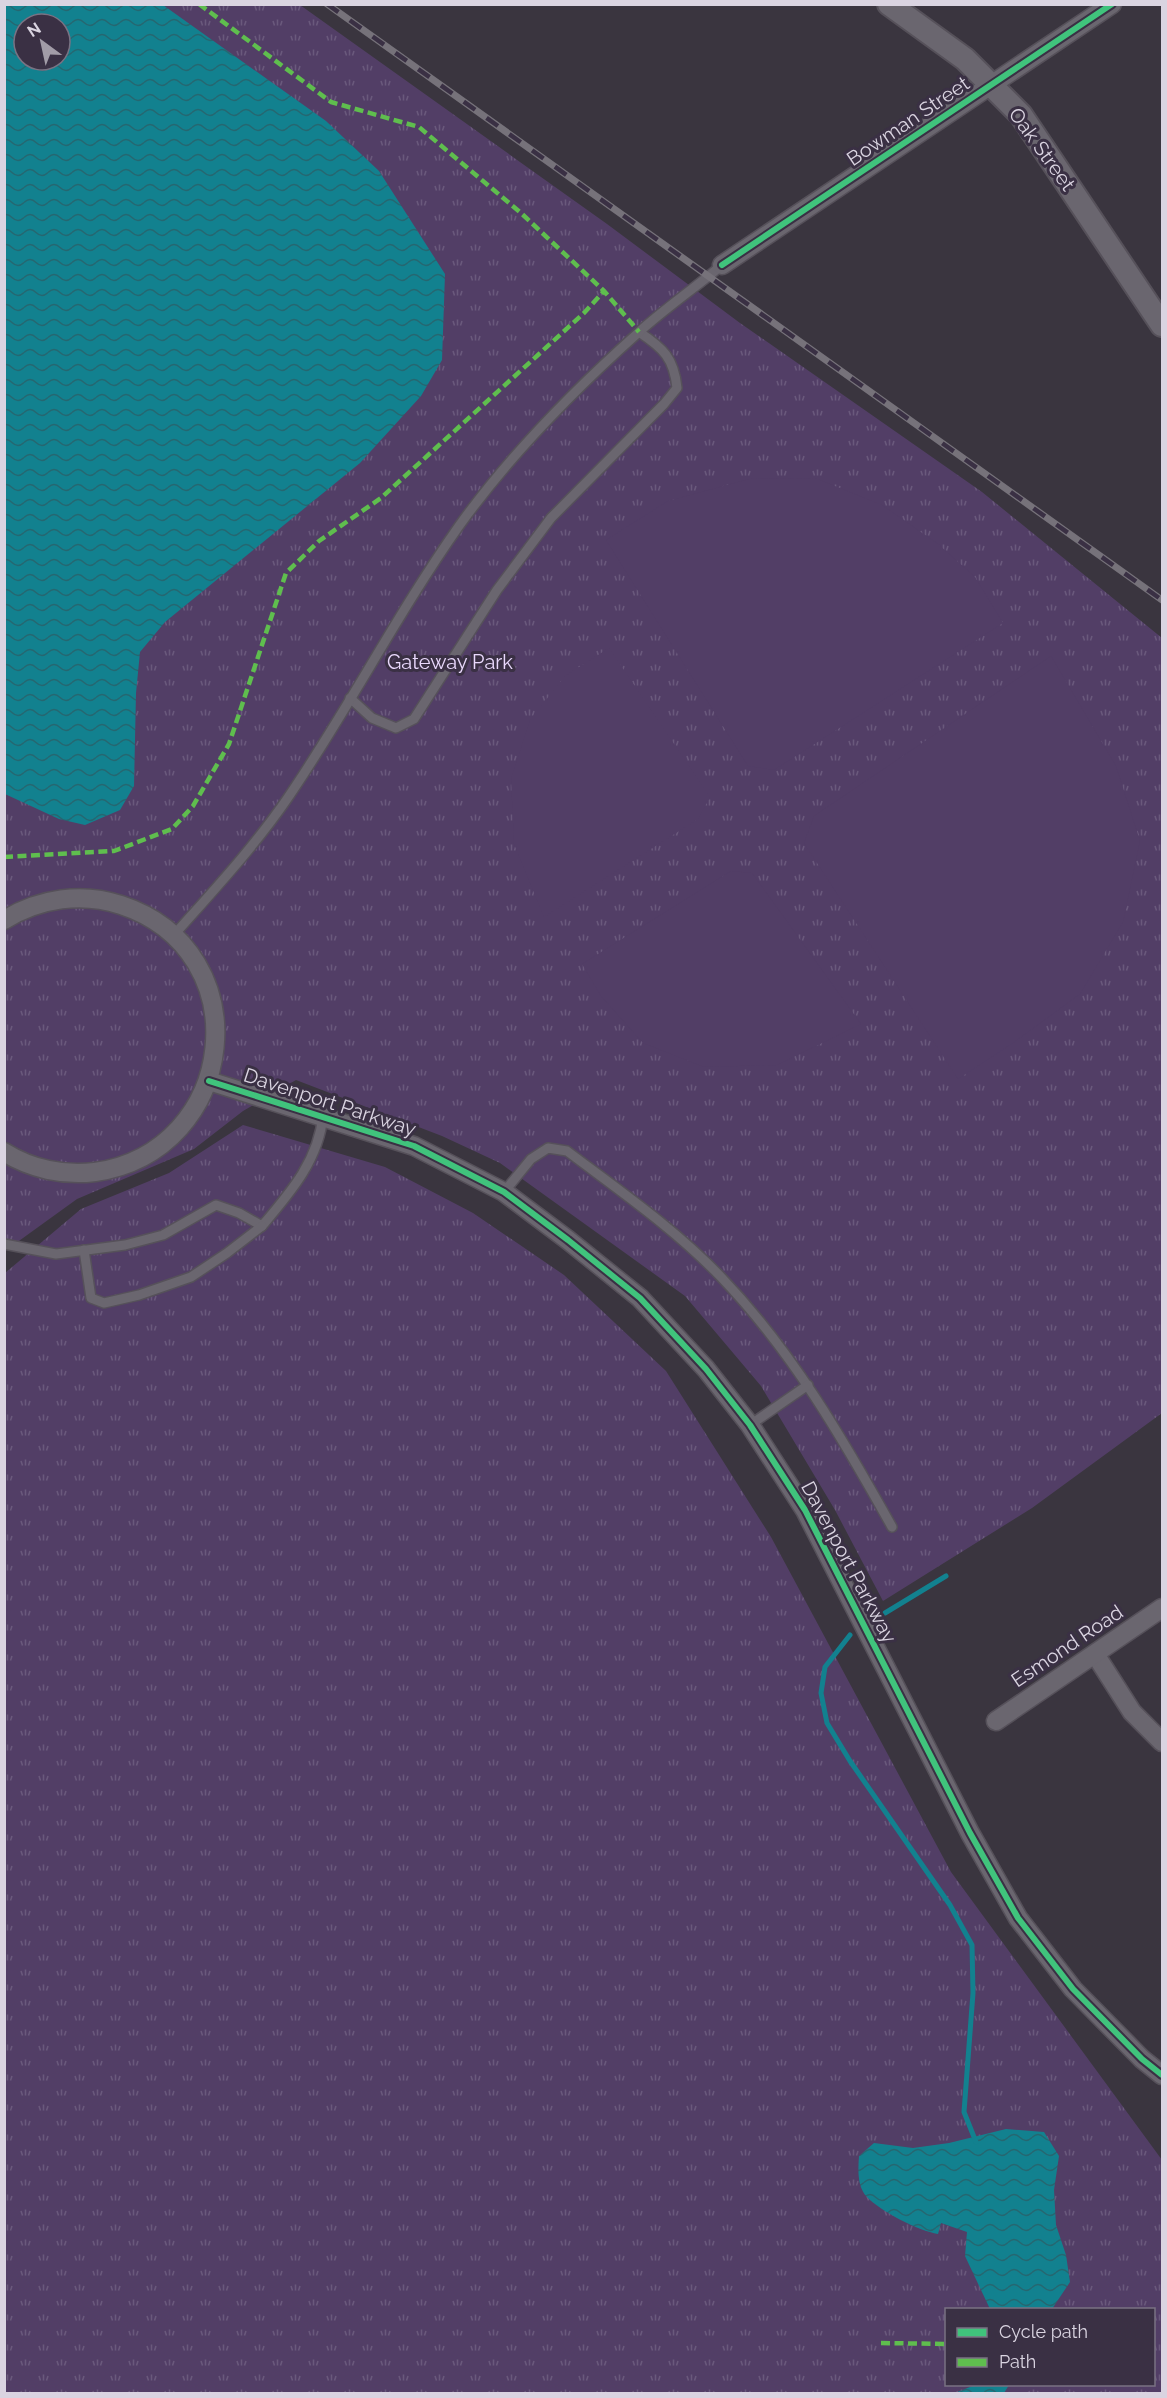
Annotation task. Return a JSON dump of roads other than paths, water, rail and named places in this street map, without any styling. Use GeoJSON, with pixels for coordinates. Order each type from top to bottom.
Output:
{"type":"FeatureCollection","features":[{"type":"Feature","properties":{"kind":"street","name":"Oak Street"},"geometry":{"type":"LineString","coordinates":[[889,4],[966,59],[1021,115],[1162,325]]}},
{"type":"Feature","properties":{"kind":"street","name":"Bowman Street"},"geometry":{"type":"LineString","coordinates":[[722,265],[1112,4]]}},
{"type":"Feature","properties":{"kind":"street"},"geometry":{"type":"LineString","coordinates":[[4,920],[23,908],[62,898],[102,899],[141,912],[174,935],[194,959],[208,987],[216,1018],[216,1050],[209,1081],[194,1111],[172,1137],[145,1156],[115,1169],[81,1174],[48,1171],[16,1160],[4,1152]]}},
{"type":"Feature","properties":{"kind":"street","name":"Davenport Parkway"},"geometry":{"type":"LineString","coordinates":[[209,1081],[323,1115],[414,1146],[504,1192],[640,1298],[706,1369],[750,1425],[805,1510],[970,1833],[1018,1918],[1073,1989],[1142,2059],[1162,2075]]}},
{"type":"Feature","properties":{"kind":"street","name":"Esmond Road"},"geometry":{"type":"LineString","coordinates":[[996,1721],[1162,1608]]}},
{"type":"Feature","properties":{"kind":"street"},"geometry":{"type":"LineString","coordinates":[[1095,1654],[1132,1712],[1162,1742]]}},
{"type":"Feature","properties":{"kind":"lane"},"geometry":{"type":"LineString","coordinates":[[174,935],[286,800],[387,636],[460,525],[516,455],[580,388],[639,332],[722,265]]}},
{"type":"Feature","properties":{"kind":"lane"},"geometry":{"type":"LineString","coordinates":[[350,698],[372,718],[396,728],[414,719],[497,590],[551,518],[677,387],[675,368],[658,345],[639,332]]}},
{"type":"Feature","properties":{"kind":"lane"},"geometry":{"type":"LineString","coordinates":[[84,1250],[91,1298],[104,1303],[139,1295],[191,1277],[262,1226],[292,1190],[311,1160],[321,1133],[323,1115]]}},
{"type":"Feature","properties":{"kind":"lane"},"geometry":{"type":"LineString","coordinates":[[504,1192],[531,1158],[548,1148],[567,1151],[666,1225],[722,1277],[780,1346],[847,1444],[892,1527]]}},
{"type":"Feature","properties":{"kind":"lane"},"geometry":{"type":"LineString","coordinates":[[4,1244],[56,1254],[124,1245],[164,1234],[216,1205],[239,1213],[262,1226]]}},
{"type":"Feature","properties":{"kind":"lane"},"geometry":{"type":"LineString","coordinates":[[750,1425],[808,1385]]}},
{"type":"Feature","properties":{"kind":"water"},"geometry":{"type":"Polygon","coordinates":[[[5,4],[163,5],[326,121],[379,171],[445,274],[442,360],[421,396],[360,463],[165,622],[140,652],[136,693],[134,786],[120,810],[85,825],[59,819],[5,794],[5,4]]]}},
{"type":"Feature","properties":{"kind":"water"},"geometry":{"type":"Polygon","coordinates":[[[1006,2129],[1044,2132],[1059,2156],[1054,2190],[1056,2225],[1066,2255],[1070,2282],[1053,2308],[990,2308],[965,2256],[967,2232],[941,2223],[938,2234],[911,2225],[890,2214],[864,2193],[858,2172],[859,2156],[874,2143],[913,2148],[949,2143],[1006,2129]]]}},
{"type":"Feature","properties":{"kind":"water"},"geometry":{"type":"Polygon","coordinates":[[[972,2386],[1008,2386],[1004,2393],[955,2393],[972,2386]]]}},
{"type":"Feature","properties":{"kind":"waterway"},"geometry":{"type":"LineString","coordinates":[[885,1613],[946,1576]]}},
{"type":"Feature","properties":{"kind":"waterway"},"geometry":{"type":"LineString","coordinates":[[850,1635],[825,1667],[821,1693],[827,1723],[850,1761],[950,1905],[972,1945],[973,1993],[964,2112],[976,2142]]}},
{"type":"Feature","properties":{"kind":"railway"},"geometry":{"type":"LineString","coordinates":[[327,4],[1162,600]]}},
{"type":"Feature","properties":{"kind":"park label","name":"Gateway Park"},"geometry":{"type":"Point","coordinates":[450,662]}}]}
